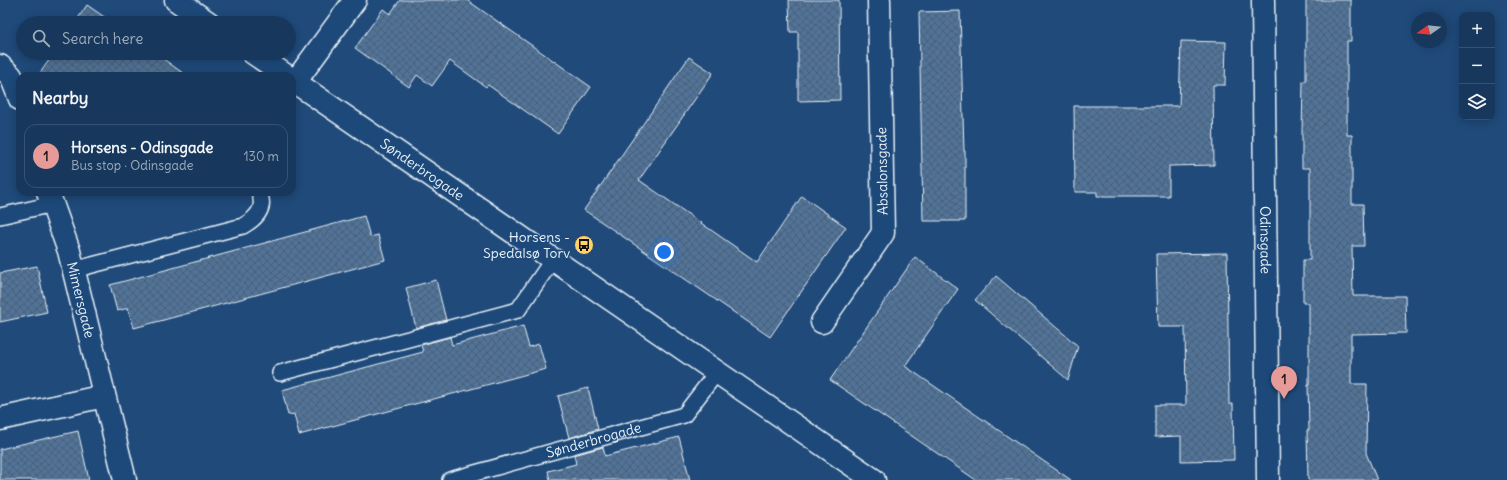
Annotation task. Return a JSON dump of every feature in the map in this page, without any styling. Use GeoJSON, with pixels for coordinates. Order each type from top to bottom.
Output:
{"type":"FeatureCollection","features":[{"type":"Feature","properties":{"kind":"street"},"geometry":{"type":"LineString","coordinates":[[176,0],[199,16]]}},
{"type":"Feature","properties":{"kind":"street"},"geometry":{"type":"LineString","coordinates":[[296,73],[355,0]]}},
{"type":"Feature","properties":{"kind":"street","name":"Absalonsgade"},"geometry":{"type":"LineString","coordinates":[[822,322],[883,232],[879,0]]}},
{"type":"Feature","properties":{"kind":"street","name":"Odinsgade"},"geometry":{"type":"LineString","coordinates":[[1263,0],[1268,480]]}},
{"type":"Feature","properties":{"kind":"street","name":"Sønderbrogade"},"geometry":{"type":"LineString","coordinates":[[263,60],[281,72]]}},
{"type":"Feature","properties":{"kind":"street"},"geometry":{"type":"LineString","coordinates":[[0,66],[11,76],[16,89]]}},
{"type":"Feature","properties":{"kind":"street","name":"Sønderbrogade"},"geometry":{"type":"LineString","coordinates":[[296,82],[717,372],[865,478]]}},
{"type":"Feature","properties":{"kind":"street","name":"Mimersgade"},"geometry":{"type":"LineString","coordinates":[[51,198],[73,270],[124,480]]}},
{"type":"Feature","properties":{"kind":"street"},"geometry":{"type":"LineString","coordinates":[[0,419],[104,396]]}},
{"type":"Feature","properties":{"kind":"lane"},"geometry":{"type":"LineString","coordinates":[[73,270],[243,226],[254,220],[260,210],[260,196]]}},
{"type":"Feature","properties":{"kind":"lane"},"geometry":{"type":"LineString","coordinates":[[0,216],[51,198]]}},
{"type":"Feature","properties":{"kind":"lane"},"geometry":{"type":"LineString","coordinates":[[280,373],[518,310],[553,259]]}},
{"type":"Feature","properties":{"kind":"lane","name":"Sønderbrogade"},"geometry":{"type":"LineString","coordinates":[[450,480],[684,415],[717,372]]}},
{"type":"Feature","properties":{"kind":"building"},"geometry":{"type":"Polygon","coordinates":[[[400,0],[467,0],[591,87],[558,134],[488,85],[486,87],[450,61],[432,86],[417,75],[409,87],[355,48],[383,9],[390,14],[400,0]]]}},
{"type":"Feature","properties":{"kind":"building"},"geometry":{"type":"Polygon","coordinates":[[[789,0],[839,0],[840,100],[798,101],[798,32],[790,32],[789,0]]]}},
{"type":"Feature","properties":{"kind":"building"},"geometry":{"type":"Polygon","coordinates":[[[1306,0],[1351,0],[1351,41],[1347,41],[1347,135],[1352,135],[1352,204],[1363,204],[1364,246],[1352,246],[1353,296],[1405,296],[1406,333],[1351,334],[1351,384],[1367,384],[1366,453],[1377,480],[1308,480],[1307,430],[1309,430],[1309,303],[1303,303],[1303,260],[1310,260],[1310,168],[1302,168],[1303,81],[1306,81],[1306,0]]]}},
{"type":"Feature","properties":{"kind":"building"},"geometry":{"type":"Polygon","coordinates":[[[87,5],[103,16],[80,16],[87,5]]]}},
{"type":"Feature","properties":{"kind":"building"},"geometry":{"type":"Polygon","coordinates":[[[960,11],[965,151],[965,221],[923,221],[919,12],[960,11]]]}},
{"type":"Feature","properties":{"kind":"building"},"geometry":{"type":"Polygon","coordinates":[[[1181,41],[1226,42],[1225,85],[1213,85],[1214,165],[1169,166],[1169,196],[1097,196],[1097,192],[1075,192],[1074,106],[1179,106],[1181,41]]]}},
{"type":"Feature","properties":{"kind":"building"},"geometry":{"type":"Polygon","coordinates":[[[689,57],[713,73],[639,180],[757,262],[802,196],[846,227],[770,337],[584,210],[689,57]]]}},
{"type":"Feature","properties":{"kind":"building"},"geometry":{"type":"Polygon","coordinates":[[[49,60],[165,60],[181,72],[41,72],[49,60]]]}},
{"type":"Feature","properties":{"kind":"building"},"geometry":{"type":"Polygon","coordinates":[[[364,216],[370,237],[378,235],[385,260],[134,328],[128,308],[117,311],[110,285],[364,216]]]}},
{"type":"Feature","properties":{"kind":"building"},"geometry":{"type":"Polygon","coordinates":[[[1227,253],[1229,404],[1233,404],[1234,460],[1181,461],[1181,436],[1155,437],[1155,405],[1186,405],[1185,327],[1158,327],[1156,254],[1227,253]]]}},
{"type":"Feature","properties":{"kind":"building"},"geometry":{"type":"Polygon","coordinates":[[[915,257],[958,289],[905,366],[1071,480],[976,480],[830,380],[915,257]]]}},
{"type":"Feature","properties":{"kind":"building"},"geometry":{"type":"Polygon","coordinates":[[[37,266],[47,312],[0,322],[0,273],[37,266]]]}},
{"type":"Feature","properties":{"kind":"building"},"geometry":{"type":"Polygon","coordinates":[[[996,276],[1078,346],[1068,380],[975,300],[996,276]]]}},
{"type":"Feature","properties":{"kind":"building"},"geometry":{"type":"Polygon","coordinates":[[[436,280],[446,320],[416,328],[406,288],[436,280]]]}},
{"type":"Feature","properties":{"kind":"building"},"geometry":{"type":"Polygon","coordinates":[[[523,326],[529,347],[539,344],[546,369],[299,435],[294,414],[288,415],[282,390],[423,352],[421,345],[450,337],[452,345],[523,326]]]}},
{"type":"Feature","properties":{"kind":"building"},"geometry":{"type":"Polygon","coordinates":[[[588,388],[598,429],[569,438],[558,396],[588,388]]]}},
{"type":"Feature","properties":{"kind":"building"},"geometry":{"type":"Polygon","coordinates":[[[78,431],[89,480],[0,480],[0,449],[78,431]]]}},
{"type":"Feature","properties":{"kind":"building"},"geometry":{"type":"Polygon","coordinates":[[[679,437],[690,480],[550,480],[548,471],[576,464],[574,455],[603,447],[605,456],[679,437]]]}},
{"type":"Feature","properties":{"kind":"place","name":"Horsens - Spedalsø Torv"},"geometry":{"type":"Point","coordinates":[584,245]}},
{"type":"Feature","properties":{"kind":"place","name":"Horsens - Odinsgade"},"geometry":{"type":"Point","coordinates":[1284,399]}}]}
